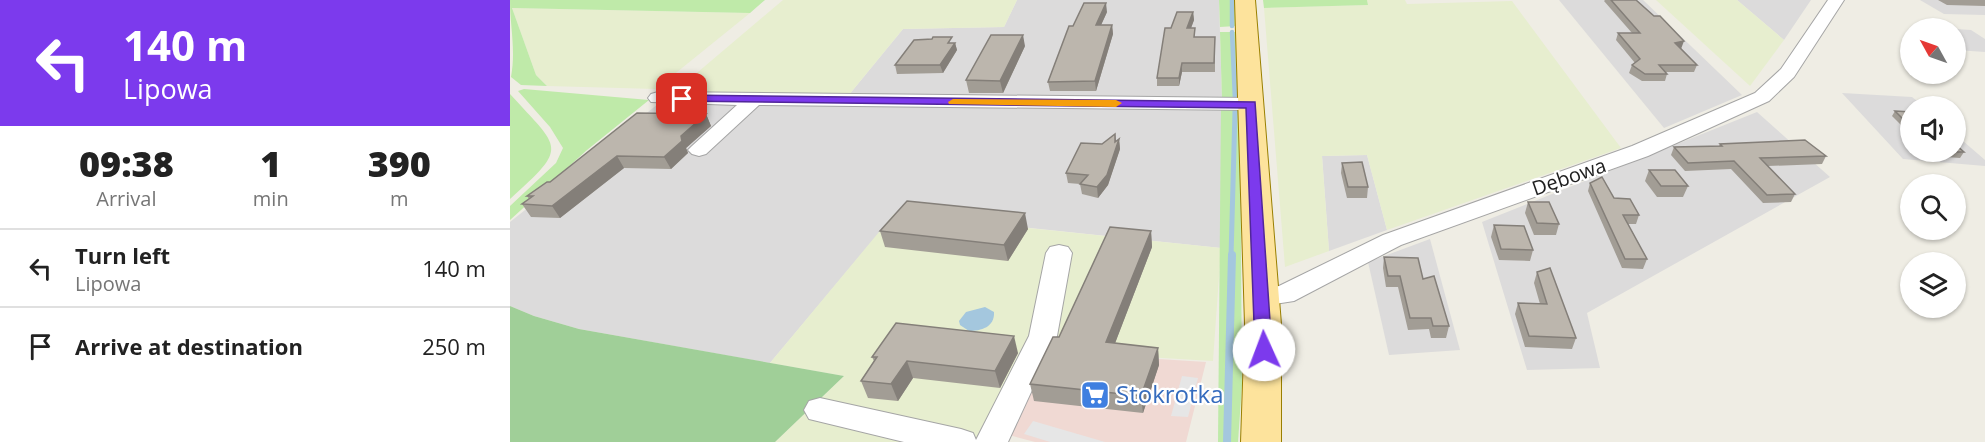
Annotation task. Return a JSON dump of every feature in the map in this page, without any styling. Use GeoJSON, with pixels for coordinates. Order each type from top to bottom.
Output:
{"type":"FeatureCollection","features":[{"type":"Feature","properties":{"kind":"main road"},"geometry":{"type":"LineString","coordinates":[[1245,0],[1262,297],[1264,367],[1261,442]]}},
{"type":"Feature","properties":{"kind":"street","name":"Dębowa"},"geometry":{"type":"LineString","coordinates":[[1262,297],[1284,295],[1373,248],[1640,151],[1762,97],[1788,73],[1836,0]]}},
{"type":"Feature","properties":{"kind":"street"},"geometry":{"type":"LineString","coordinates":[[658,98],[1251,104]]}},
{"type":"Feature","properties":{"kind":"street"},"geometry":{"type":"LineString","coordinates":[[699,150],[753,100]]}},
{"type":"Feature","properties":{"kind":"street"},"geometry":{"type":"LineString","coordinates":[[992,442],[1043,336],[1059,253]]}},
{"type":"Feature","properties":{"kind":"street"},"geometry":{"type":"LineString","coordinates":[[820,410],[961,442]]}},
{"type":"Feature","properties":{"kind":"shaded area"},"geometry":{"type":"Polygon","coordinates":[[[1017,0],[1219,0],[1222,100],[848,96],[903,29],[1004,27],[1017,0]]]}},
{"type":"Feature","properties":{"kind":"shaded area"},"geometry":{"type":"Polygon","coordinates":[[[1559,0],[1643,0],[1742,95],[1664,128],[1559,0]]]}},
{"type":"Feature","properties":{"kind":"shaded area"},"geometry":{"type":"Polygon","coordinates":[[[1737,0],[1811,0],[1784,40],[1737,0]]]}},
{"type":"Feature","properties":{"kind":"shaded area"},"geometry":{"type":"Polygon","coordinates":[[[1920,0],[1985,0],[1985,15],[1944,14],[1920,0]]]}},
{"type":"Feature","properties":{"kind":"shaded area"},"geometry":{"type":"Polygon","coordinates":[[[1966,30],[1971,30],[1985,39],[1985,52],[1966,51],[1966,30]]]}},
{"type":"Feature","properties":{"kind":"shaded area"},"geometry":{"type":"Polygon","coordinates":[[[1842,93],[1900,96],[1900,156],[1842,93]]]}},
{"type":"Feature","properties":{"kind":"shaded area"},"geometry":{"type":"Polygon","coordinates":[[[658,104],[1221,108],[1221,248],[895,214],[770,363],[579,329],[534,316],[510,306],[510,222],[658,104]]]}},
{"type":"Feature","properties":{"kind":"shaded area"},"geometry":{"type":"Polygon","coordinates":[[[1757,112],[1830,177],[1587,313],[1600,368],[1527,370],[1482,222],[1757,112]]]}},
{"type":"Feature","properties":{"kind":"shaded area"},"geometry":{"type":"Polygon","coordinates":[[[1966,144],[1985,160],[1985,166],[1938,162],[1966,162],[1966,144]]]}},
{"type":"Feature","properties":{"kind":"shaded area"},"geometry":{"type":"Polygon","coordinates":[[[1367,155],[1387,230],[1329,251],[1322,156],[1367,155]]]}},
{"type":"Feature","properties":{"kind":"shaded area"},"geometry":{"type":"Polygon","coordinates":[[[1430,239],[1460,350],[1389,355],[1368,262],[1430,239]]]}},
{"type":"Feature","properties":{"kind":"shaded area"},"geometry":{"type":"Polygon","coordinates":[[[1047,352],[1206,362],[1186,442],[1035,442],[1009,435],[1047,352]]]}},
{"type":"Feature","properties":{"kind":"shaded area"},"geometry":{"type":"Polygon","coordinates":[[[1182,376],[1198,378],[1188,417],[1171,416],[1182,376]]]}},
{"type":"Feature","properties":{"kind":"shaded area"},"geometry":{"type":"Polygon","coordinates":[[[1033,421],[1105,442],[1050,442],[1024,434],[1033,421]]]}},
{"type":"Feature","properties":{"kind":"green space"},"geometry":{"type":"Polygon","coordinates":[[[510,0],[765,0],[750,13],[512,8],[536,75],[547,86],[521,85],[511,77],[513,48],[510,0]]]}},
{"type":"Feature","properties":{"kind":"green space"},"geometry":{"type":"Polygon","coordinates":[[[783,0],[1017,0],[1004,27],[903,29],[848,96],[688,92],[685,83],[783,0]]]}},
{"type":"Feature","properties":{"kind":"green space"},"geometry":{"type":"Polygon","coordinates":[[[1219,0],[1235,0],[1236,26],[1220,27],[1219,0]]]}},
{"type":"Feature","properties":{"kind":"green space"},"geometry":{"type":"Polygon","coordinates":[[[1263,0],[1367,0],[1368,5],[1264,8],[1263,0]]]}},
{"type":"Feature","properties":{"kind":"green space"},"geometry":{"type":"Polygon","coordinates":[[[1367,0],[1405,0],[1407,4],[1512,1],[1621,148],[1387,230],[1367,155],[1322,156],[1329,251],[1285,267],[1264,8],[1368,5],[1367,0]]]}},
{"type":"Feature","properties":{"kind":"green space"},"geometry":{"type":"Polygon","coordinates":[[[1656,0],[1737,0],[1784,40],[1750,86],[1656,0]]]}},
{"type":"Feature","properties":{"kind":"green space"},"geometry":{"type":"Polygon","coordinates":[[[512,8],[750,13],[656,89],[547,86],[536,75],[512,8]]]}},
{"type":"Feature","properties":{"kind":"green space"},"geometry":{"type":"Polygon","coordinates":[[[1220,32],[1236,32],[1240,100],[1222,100],[1220,32]]]}},
{"type":"Feature","properties":{"kind":"green space"},"geometry":{"type":"Polygon","coordinates":[[[524,89],[649,100],[587,150],[510,220],[510,206],[556,163],[563,148],[550,127],[518,91],[524,89]]]}},
{"type":"Feature","properties":{"kind":"green space"},"geometry":{"type":"Polygon","coordinates":[[[510,94],[540,127],[548,138],[551,148],[549,157],[542,168],[510,199],[510,94]]]}},
{"type":"Feature","properties":{"kind":"green space"},"geometry":{"type":"Polygon","coordinates":[[[1221,108],[1240,111],[1242,385],[1238,442],[1218,442],[1221,108]]]}},
{"type":"Feature","properties":{"kind":"green space"},"geometry":{"type":"Polygon","coordinates":[[[894,214],[1221,248],[1213,361],[1028,350],[984,442],[775,442],[844,376],[770,363],[894,214]]]}},
{"type":"Feature","properties":{"kind":"green space"},"geometry":{"type":"Polygon","coordinates":[[[510,306],[534,316],[579,329],[844,376],[775,442],[510,442],[510,306]]]}},
{"type":"Feature","properties":{"kind":"water"},"geometry":{"type":"Polygon","coordinates":[[[985,307],[994,312],[990,325],[969,331],[960,325],[959,321],[966,312],[985,307]]]}},
{"type":"Feature","properties":{"kind":"building"},"geometry":{"type":"Polygon","coordinates":[[[1611,0],[1636,0],[1654,16],[1660,16],[1684,41],[1675,43],[1697,65],[1659,65],[1667,74],[1645,74],[1632,65],[1640,59],[1618,33],[1640,33],[1611,0]]]}},
{"type":"Feature","properties":{"kind":"building"},"geometry":{"type":"Polygon","coordinates":[[[1084,3],[1106,3],[1096,25],[1112,25],[1095,81],[1048,82],[1069,26],[1073,26],[1084,3]]]}},
{"type":"Feature","properties":{"kind":"building"},"geometry":{"type":"Polygon","coordinates":[[[1177,12],[1193,12],[1187,28],[1195,28],[1194,37],[1215,37],[1214,63],[1182,63],[1179,78],[1157,78],[1165,28],[1171,28],[1177,12]]]}},
{"type":"Feature","properties":{"kind":"building"},"geometry":{"type":"Polygon","coordinates":[[[991,35],[1023,35],[1000,81],[966,80],[991,35]]]}},
{"type":"Feature","properties":{"kind":"building"},"geometry":{"type":"Polygon","coordinates":[[[933,37],[952,37],[948,43],[955,43],[940,65],[895,65],[914,40],[932,39],[933,37]]]}},
{"type":"Feature","properties":{"kind":"building"},"geometry":{"type":"Polygon","coordinates":[[[637,113],[706,114],[681,136],[682,141],[664,157],[617,156],[552,206],[522,204],[533,196],[527,196],[550,182],[637,113]]]}},
{"type":"Feature","properties":{"kind":"building"},"geometry":{"type":"Polygon","coordinates":[[[1115,134],[1115,142],[1119,139],[1107,175],[1097,187],[1080,184],[1088,175],[1066,173],[1081,143],[1102,144],[1115,134]]]}},
{"type":"Feature","properties":{"kind":"building"},"geometry":{"type":"Polygon","coordinates":[[[1805,140],[1826,156],[1760,158],[1795,194],[1767,195],[1734,161],[1688,163],[1674,147],[1722,146],[1720,144],[1805,140]]]}},
{"type":"Feature","properties":{"kind":"building"},"geometry":{"type":"Polygon","coordinates":[[[1362,162],[1368,187],[1348,187],[1342,163],[1362,162]]]}},
{"type":"Feature","properties":{"kind":"building"},"geometry":{"type":"Polygon","coordinates":[[[1649,170],[1675,170],[1688,186],[1661,186],[1649,170]]]}},
{"type":"Feature","properties":{"kind":"building"},"geometry":{"type":"Polygon","coordinates":[[[1602,177],[1614,198],[1630,199],[1639,215],[1623,215],[1647,259],[1625,259],[1590,183],[1602,177]]]}},
{"type":"Feature","properties":{"kind":"building"},"geometry":{"type":"Polygon","coordinates":[[[907,201],[1025,213],[1004,245],[880,231],[907,201]]]}},
{"type":"Feature","properties":{"kind":"building"},"geometry":{"type":"Polygon","coordinates":[[[1528,202],[1549,202],[1559,224],[1537,223],[1528,202]]]}},
{"type":"Feature","properties":{"kind":"building"},"geometry":{"type":"Polygon","coordinates":[[[1494,225],[1524,226],[1533,250],[1501,249],[1494,225]]]}},
{"type":"Feature","properties":{"kind":"building"},"geometry":{"type":"Polygon","coordinates":[[[1110,227],[1151,231],[1106,342],[1158,348],[1141,396],[1030,384],[1053,337],[1059,337],[1110,227]]]}},
{"type":"Feature","properties":{"kind":"building"},"geometry":{"type":"Polygon","coordinates":[[[1384,257],[1418,258],[1423,279],[1434,276],[1449,326],[1433,326],[1431,318],[1410,318],[1400,276],[1388,276],[1384,257]]]}},
{"type":"Feature","properties":{"kind":"building"},"geometry":{"type":"Polygon","coordinates":[[[1550,268],[1576,338],[1529,336],[1518,303],[1547,304],[1537,272],[1550,268]]]}},
{"type":"Feature","properties":{"kind":"building"},"geometry":{"type":"Polygon","coordinates":[[[896,323],[1014,336],[995,371],[907,361],[891,384],[861,381],[877,357],[872,357],[896,323]]]}},
{"type":"Feature","properties":{"kind":"waterway"},"geometry":{"type":"LineString","coordinates":[[1232,0],[1232,26]]}},
{"type":"Feature","properties":{"kind":"waterway"},"geometry":{"type":"LineString","coordinates":[[1232,32],[1235,100]]}},
{"type":"Feature","properties":{"kind":"waterway"},"geometry":{"type":"LineString","coordinates":[[1231,257],[1235,111]]}},
{"type":"Feature","properties":{"kind":"waterway"},"geometry":{"type":"LineString","coordinates":[[1227,442],[1232,255]]}},
{"type":"Feature","properties":{"kind":"slow traffic"},"geometry":{"type":"LineString","coordinates":[[953,102],[1116,103]]}},
{"type":"Feature","properties":{"kind":"place","name":"Stokrotka"},"geometry":{"type":"Point","coordinates":[1095,395]}},
{"type":"Feature","properties":{"kind":"route"},"geometry":{"type":"LineString","coordinates":[[682,99],[1251,104],[1264,350]]}}]}
